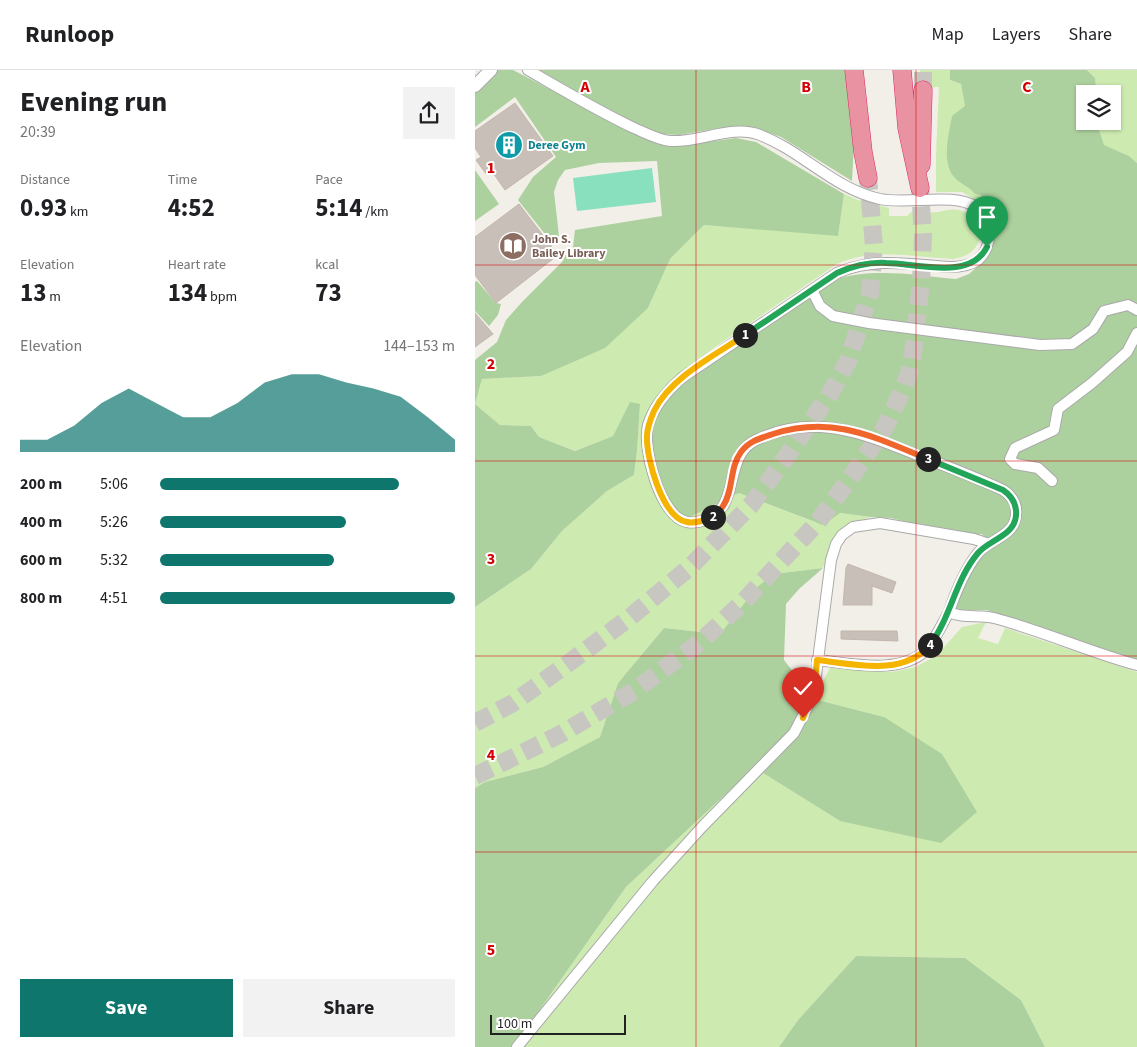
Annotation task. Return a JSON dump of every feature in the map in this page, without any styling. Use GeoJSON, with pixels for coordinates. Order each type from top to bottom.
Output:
{"type":"FeatureCollection","features":[{"type":"Feature","properties":{"kind":"highway"},"geometry":{"type":"LineString","coordinates":[[854,70],[863,152],[868,178],[864,70]]}},
{"type":"Feature","properties":{"kind":"highway"},"geometry":{"type":"LineString","coordinates":[[897,70],[902,88]]}},
{"type":"Feature","properties":{"kind":"highway"},"geometry":{"type":"LineString","coordinates":[[902,70],[902,88],[907,128],[919,188],[923,90]]}},
{"type":"Feature","properties":{"kind":"street"},"geometry":{"type":"LineString","coordinates":[[475,86],[491,70]]}},
{"type":"Feature","properties":{"kind":"street"},"geometry":{"type":"LineString","coordinates":[[528,70],[624,123],[658,138],[679,141],[749,132],[760,135],[840,182],[869,196],[896,201],[963,201],[981,210],[987,219],[989,231],[987,247],[981,257],[972,264],[949,267],[887,262],[868,264],[837,273],[683,377],[670,388],[655,409],[648,426],[649,459],[662,496],[672,512],[686,522],[699,522],[712,517],[723,508],[739,455],[746,446],[758,439],[782,431],[803,427],[830,426],[870,436],[981,480],[1011,496],[1015,505],[1016,516],[1013,524],[1006,534],[980,551],[958,586],[949,612],[929,646],[918,656],[908,662],[894,665],[817,660]]}},
{"type":"Feature","properties":{"kind":"street"},"geometry":{"type":"LineString","coordinates":[[812,290],[820,306],[833,316],[869,323],[1040,345],[1072,344],[1093,329],[1104,311],[1128,305],[1137,310]]}},
{"type":"Feature","properties":{"kind":"street"},"geometry":{"type":"LineString","coordinates":[[1052,482],[1038,468],[1015,464],[1010,459],[1015,448],[1053,430],[1058,409],[1127,352],[1137,333]]}},
{"type":"Feature","properties":{"kind":"street"},"geometry":{"type":"LineString","coordinates":[[517,1047],[653,881],[794,733],[809,704],[815,683],[831,560],[835,544],[842,535],[853,528],[880,523],[974,539],[989,544]]}},
{"type":"Feature","properties":{"kind":"street"},"geometry":{"type":"LineString","coordinates":[[949,612],[959,616],[994,618],[1137,665]]}},
{"type":"Feature","properties":{"kind":"green space"},"geometry":{"type":"Polygon","coordinates":[[[496,70],[513,70],[586,108],[667,146],[736,138],[756,142],[844,194],[838,236],[704,225],[670,259],[648,308],[605,348],[541,376],[482,379],[475,404],[475,360],[497,342],[506,320],[562,262],[565,255],[572,255],[575,230],[662,216],[657,161],[599,163],[565,170],[558,180],[554,192],[559,236],[552,243],[518,200],[533,177],[556,157],[515,97],[475,127],[475,92],[496,70]]]}},
{"type":"Feature","properties":{"kind":"green space"},"geometry":{"type":"Polygon","coordinates":[[[537,70],[847,70],[854,145],[852,181],[781,137],[756,128],[727,127],[679,135],[660,134],[625,118],[537,70]]]}},
{"type":"Feature","properties":{"kind":"green space"},"geometry":{"type":"Polygon","coordinates":[[[920,70],[950,70],[950,80],[961,84],[982,195],[975,204],[972,202],[974,199],[962,192],[936,192],[939,87],[920,88],[920,70]]]}},
{"type":"Feature","properties":{"kind":"green space"},"geometry":{"type":"Polygon","coordinates":[[[950,70],[1087,70],[1095,78],[1096,85],[1076,85],[1076,130],[1099,130],[1104,145],[1129,156],[1137,163],[1137,661],[1041,632],[987,610],[957,610],[951,603],[967,565],[991,546],[982,534],[960,536],[928,533],[907,522],[891,518],[840,513],[823,525],[739,493],[692,516],[672,518],[646,459],[655,404],[673,389],[833,280],[848,276],[879,273],[956,279],[969,274],[978,266],[984,257],[989,241],[975,203],[982,195],[975,194],[956,179],[950,171],[948,163],[947,147],[952,116],[965,106],[961,84],[950,80],[950,70]]]}},
{"type":"Feature","properties":{"kind":"green space"},"geometry":{"type":"Polygon","coordinates":[[[1087,70],[1137,70],[1137,163],[1129,156],[1103,145],[1099,130],[1121,130],[1121,85],[1096,85],[1095,78],[1087,70]]]}},
{"type":"Feature","properties":{"kind":"green space"},"geometry":{"type":"Polygon","coordinates":[[[652,168],[656,202],[577,211],[573,178],[652,168]]]}},
{"type":"Feature","properties":{"kind":"green space"},"geometry":{"type":"Polygon","coordinates":[[[475,170],[499,204],[475,221],[475,170]]]}},
{"type":"Feature","properties":{"kind":"green space"},"geometry":{"type":"Polygon","coordinates":[[[844,194],[858,200],[889,208],[889,216],[907,216],[911,212],[936,212],[953,209],[962,211],[977,222],[980,234],[977,246],[970,253],[954,259],[880,255],[851,259],[837,264],[715,347],[673,379],[655,404],[692,516],[739,493],[817,523],[840,513],[871,517],[855,522],[834,536],[823,568],[775,574],[757,587],[720,634],[664,628],[618,683],[600,737],[543,767],[485,782],[475,788],[475,607],[531,569],[562,531],[607,491],[634,475],[640,405],[630,403],[613,436],[575,451],[539,437],[531,426],[500,425],[475,404],[482,379],[541,376],[648,308],[670,259],[704,225],[838,235],[844,194]]]}},
{"type":"Feature","properties":{"kind":"green space"},"geometry":{"type":"Polygon","coordinates":[[[477,281],[496,303],[501,304],[498,315],[489,326],[475,311],[475,282],[477,281]]]}},
{"type":"Feature","properties":{"kind":"green space"},"geometry":{"type":"Polygon","coordinates":[[[630,402],[640,404],[634,475],[607,491],[562,531],[531,569],[475,607],[475,404],[500,425],[531,426],[539,437],[575,451],[613,436],[630,402]]]}},
{"type":"Feature","properties":{"kind":"green space"},"geometry":{"type":"Polygon","coordinates":[[[823,568],[799,589],[786,604],[784,660],[814,699],[884,717],[942,754],[977,812],[941,843],[840,821],[763,773],[731,789],[626,887],[529,1025],[526,1047],[475,1047],[475,788],[485,782],[543,767],[600,737],[618,683],[664,628],[720,634],[757,587],[774,574],[823,568]]]}},
{"type":"Feature","properties":{"kind":"green space"},"geometry":{"type":"Polygon","coordinates":[[[986,622],[978,638],[998,644],[1005,628],[1137,672],[1137,1047],[1045,1047],[1021,1000],[965,958],[856,956],[798,1020],[779,1047],[526,1047],[529,1025],[626,887],[731,789],[763,773],[840,821],[884,717],[814,699],[830,668],[892,672],[916,667],[937,655],[962,627],[986,622]]]}},
{"type":"Feature","properties":{"kind":"green space"},"geometry":{"type":"Polygon","coordinates":[[[856,956],[965,958],[1021,1000],[1045,1047],[779,1047],[798,1020],[856,956]]]}},
{"type":"Feature","properties":{"kind":"building","name":"Deree Gym"},"geometry":{"type":"Polygon","coordinates":[[[515,103],[553,156],[505,190],[491,170],[486,174],[476,160],[481,157],[475,148],[475,131],[515,103]]]}},
{"type":"Feature","properties":{"kind":"building","name":"John S. Bailey Library"},"geometry":{"type":"Polygon","coordinates":[[[519,204],[558,255],[496,303],[475,275],[475,237],[519,204]]]}},
{"type":"Feature","properties":{"kind":"building"},"geometry":{"type":"Polygon","coordinates":[[[475,313],[493,334],[475,347],[475,313]]]}},
{"type":"Feature","properties":{"kind":"building"},"geometry":{"type":"Polygon","coordinates":[[[848,564],[896,582],[892,593],[872,586],[872,605],[843,605],[846,568],[848,564]]]}},
{"type":"Feature","properties":{"kind":"building"},"geometry":{"type":"Polygon","coordinates":[[[841,631],[897,631],[898,641],[841,639],[841,631]]]}},
{"type":"Feature","properties":{"kind":"tunnel"},"geometry":{"type":"LineString","coordinates":[[923,70],[923,90]]}},
{"type":"Feature","properties":{"kind":"tunnel"},"geometry":{"type":"LineString","coordinates":[[475,723],[513,703],[570,662],[629,618],[690,567],[751,505],[792,449],[831,392],[848,361],[870,293],[874,246],[868,178]]}},
{"type":"Feature","properties":{"kind":"tunnel"},"geometry":{"type":"LineString","coordinates":[[475,776],[559,735],[634,691],[700,642],[743,602],[817,523],[884,429],[909,373],[921,282],[923,237],[920,188]]}},
{"type":"Feature","properties":{"kind":"place","name":"Deree Gym"},"geometry":{"type":"Point","coordinates":[509,145]}},
{"type":"Feature","properties":{"kind":"place","name":"John S. Bailey Library"},"geometry":{"type":"Point","coordinates":[513,246]}},
{"type":"Feature","properties":{"kind":"route"},"geometry":{"type":"LineString","coordinates":[[803,718],[815,683],[817,660],[894,665],[908,662],[926,650],[934,640],[949,612],[958,586],[971,562],[980,551],[1006,534],[1013,524],[1016,516],[1015,505],[1011,496],[1003,490],[981,480],[870,436],[830,426],[803,427],[782,431],[758,439],[746,446],[739,455],[723,508],[712,517],[699,522],[686,522],[672,512],[662,496],[649,459],[648,426],[655,409],[670,388],[683,377],[837,273],[858,265],[887,262],[949,267],[966,266],[981,257],[987,247]]}}]}
